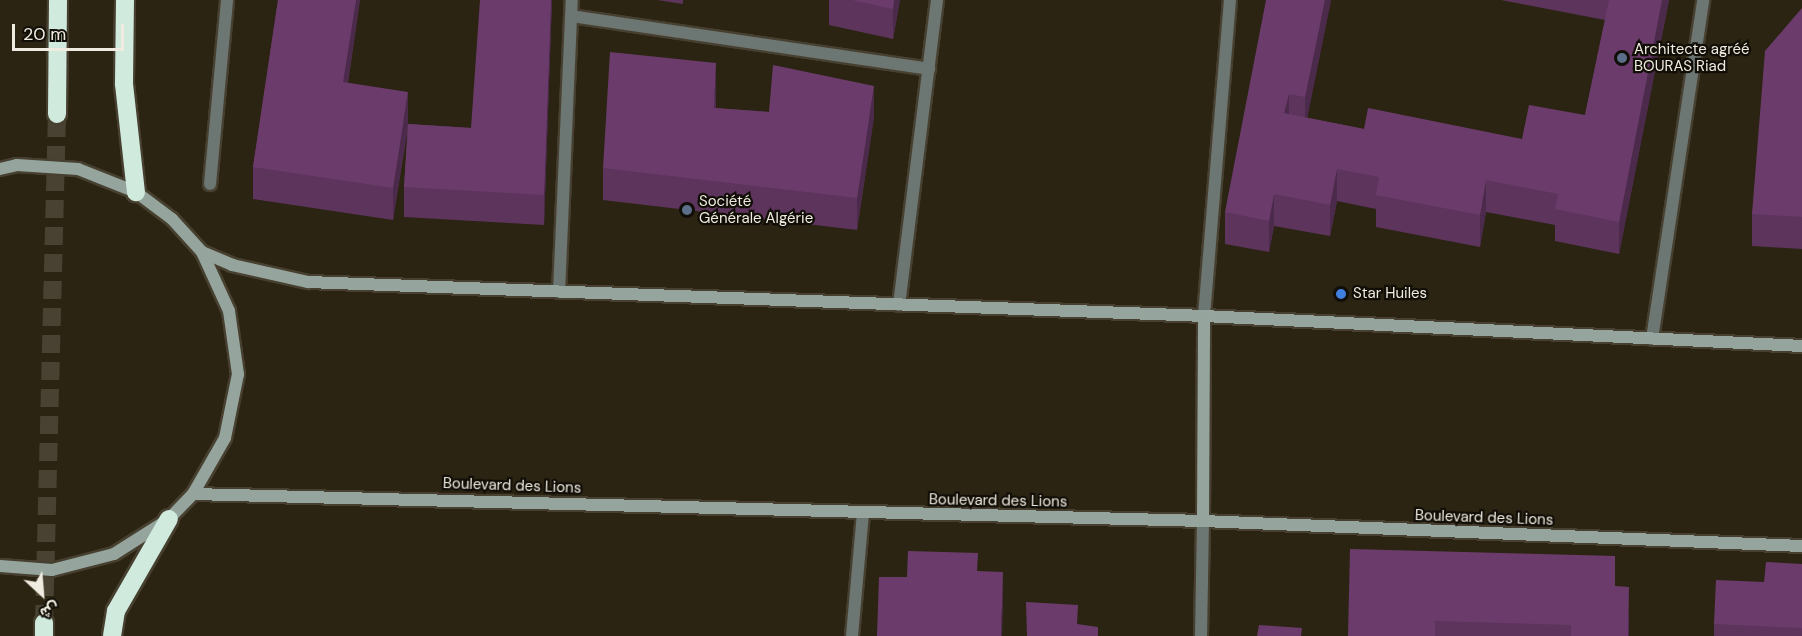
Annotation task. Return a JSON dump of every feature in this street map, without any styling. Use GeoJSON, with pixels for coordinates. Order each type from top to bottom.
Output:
{"type":"FeatureCollection","features":[{"type":"Feature","properties":{"kind":"highway"},"geometry":{"type":"LineString","coordinates":[[57,114],[58,0]]}},
{"type":"Feature","properties":{"kind":"highway"},"geometry":{"type":"LineString","coordinates":[[124,0],[124,84],[136,192]]}},
{"type":"Feature","properties":{"kind":"highway"},"geometry":{"type":"LineString","coordinates":[[112,636],[116,611],[169,519]]}},
{"type":"Feature","properties":{"kind":"main road"},"geometry":{"type":"LineString","coordinates":[[0,170],[17,165],[78,169],[136,192],[172,219],[202,252],[229,311],[237,374],[225,438],[193,494],[169,519],[114,554],[52,570],[0,566]]}},
{"type":"Feature","properties":{"kind":"main road"},"geometry":{"type":"LineString","coordinates":[[202,252],[232,265],[308,282],[1204,316],[1802,346]]}},
{"type":"Feature","properties":{"kind":"main road"},"geometry":{"type":"LineString","coordinates":[[1203,521],[1204,316]]}},
{"type":"Feature","properties":{"kind":"main road","name":"Boulevard des Lions"},"geometry":{"type":"LineString","coordinates":[[193,494],[1203,521],[1802,546]]}},
{"type":"Feature","properties":{"kind":"street"},"geometry":{"type":"LineString","coordinates":[[210,184],[227,0]]}},
{"type":"Feature","properties":{"kind":"street"},"geometry":{"type":"LineString","coordinates":[[559,292],[572,0]]}},
{"type":"Feature","properties":{"kind":"street"},"geometry":{"type":"LineString","coordinates":[[899,305],[937,0]]}},
{"type":"Feature","properties":{"kind":"street"},"geometry":{"type":"LineString","coordinates":[[1204,316],[1230,0]]}},
{"type":"Feature","properties":{"kind":"street"},"geometry":{"type":"LineString","coordinates":[[1652,339],[1703,0]]}},
{"type":"Feature","properties":{"kind":"street"},"geometry":{"type":"LineString","coordinates":[[571,16],[929,69]]}},
{"type":"Feature","properties":{"kind":"street"},"geometry":{"type":"LineString","coordinates":[[852,636],[862,513]]}},
{"type":"Feature","properties":{"kind":"street"},"geometry":{"type":"LineString","coordinates":[[1201,636],[1203,521]]}},
{"type":"Feature","properties":{"kind":"building"},"geometry":{"type":"Polygon","coordinates":[[[278,0],[356,0],[343,82],[408,92],[393,188],[253,167],[278,0]]]}},
{"type":"Feature","properties":{"kind":"building"},"geometry":{"type":"Polygon","coordinates":[[[480,0],[551,0],[544,195],[404,187],[408,124],[471,128],[480,0]]]}},
{"type":"Feature","properties":{"kind":"building"},"geometry":{"type":"Polygon","coordinates":[[[852,0],[894,0],[893,9],[852,0]]]}},
{"type":"Feature","properties":{"kind":"building"},"geometry":{"type":"Polygon","coordinates":[[[1266,0],[1325,0],[1305,97],[1289,94],[1284,113],[1364,129],[1368,108],[1522,139],[1529,105],[1585,115],[1609,0],[1662,0],[1619,222],[1555,209],[1558,194],[1486,180],[1480,215],[1376,195],[1379,177],[1337,169],[1330,205],[1274,194],[1269,221],[1225,212],[1266,0]]]}},
{"type":"Feature","properties":{"kind":"building"},"geometry":{"type":"Polygon","coordinates":[[[1802,8],[1802,217],[1752,214],[1765,51],[1802,8]]]}},
{"type":"Feature","properties":{"kind":"building"},"geometry":{"type":"Polygon","coordinates":[[[610,52],[716,63],[714,108],[769,112],[773,65],[874,86],[857,198],[603,168],[610,52]]]}},
{"type":"Feature","properties":{"kind":"building"},"geometry":{"type":"Polygon","coordinates":[[[1350,549],[1615,556],[1615,586],[1629,587],[1628,636],[1571,636],[1571,625],[1435,621],[1435,636],[1348,636],[1350,549]]]}},
{"type":"Feature","properties":{"kind":"building"},"geometry":{"type":"Polygon","coordinates":[[[908,551],[978,553],[977,571],[1003,572],[1001,636],[877,636],[879,577],[907,577],[908,551]]]}},
{"type":"Feature","properties":{"kind":"building"},"geometry":{"type":"Polygon","coordinates":[[[1766,562],[1802,564],[1802,628],[1714,624],[1716,580],[1764,582],[1766,562]]]}},
{"type":"Feature","properties":{"kind":"building"},"geometry":{"type":"Polygon","coordinates":[[[1026,602],[1078,605],[1077,624],[1098,627],[1098,636],[1027,636],[1026,602]]]}},
{"type":"Feature","properties":{"kind":"building"},"geometry":{"type":"Polygon","coordinates":[[[1259,625],[1302,628],[1301,636],[1257,636],[1259,625]]]}},
{"type":"Feature","properties":{"kind":"tunnel"},"geometry":{"type":"LineString","coordinates":[[44,623],[57,114]]}},
{"type":"Feature","properties":{"kind":"place","name":"Architecte agréé BOURAS Riad"},"geometry":{"type":"Point","coordinates":[1622,58]}},
{"type":"Feature","properties":{"kind":"place","name":"Société Générale Algérie"},"geometry":{"type":"Point","coordinates":[687,210]}},
{"type":"Feature","properties":{"kind":"place","name":"Star Huiles"},"geometry":{"type":"Point","coordinates":[1341,294]}}]}
